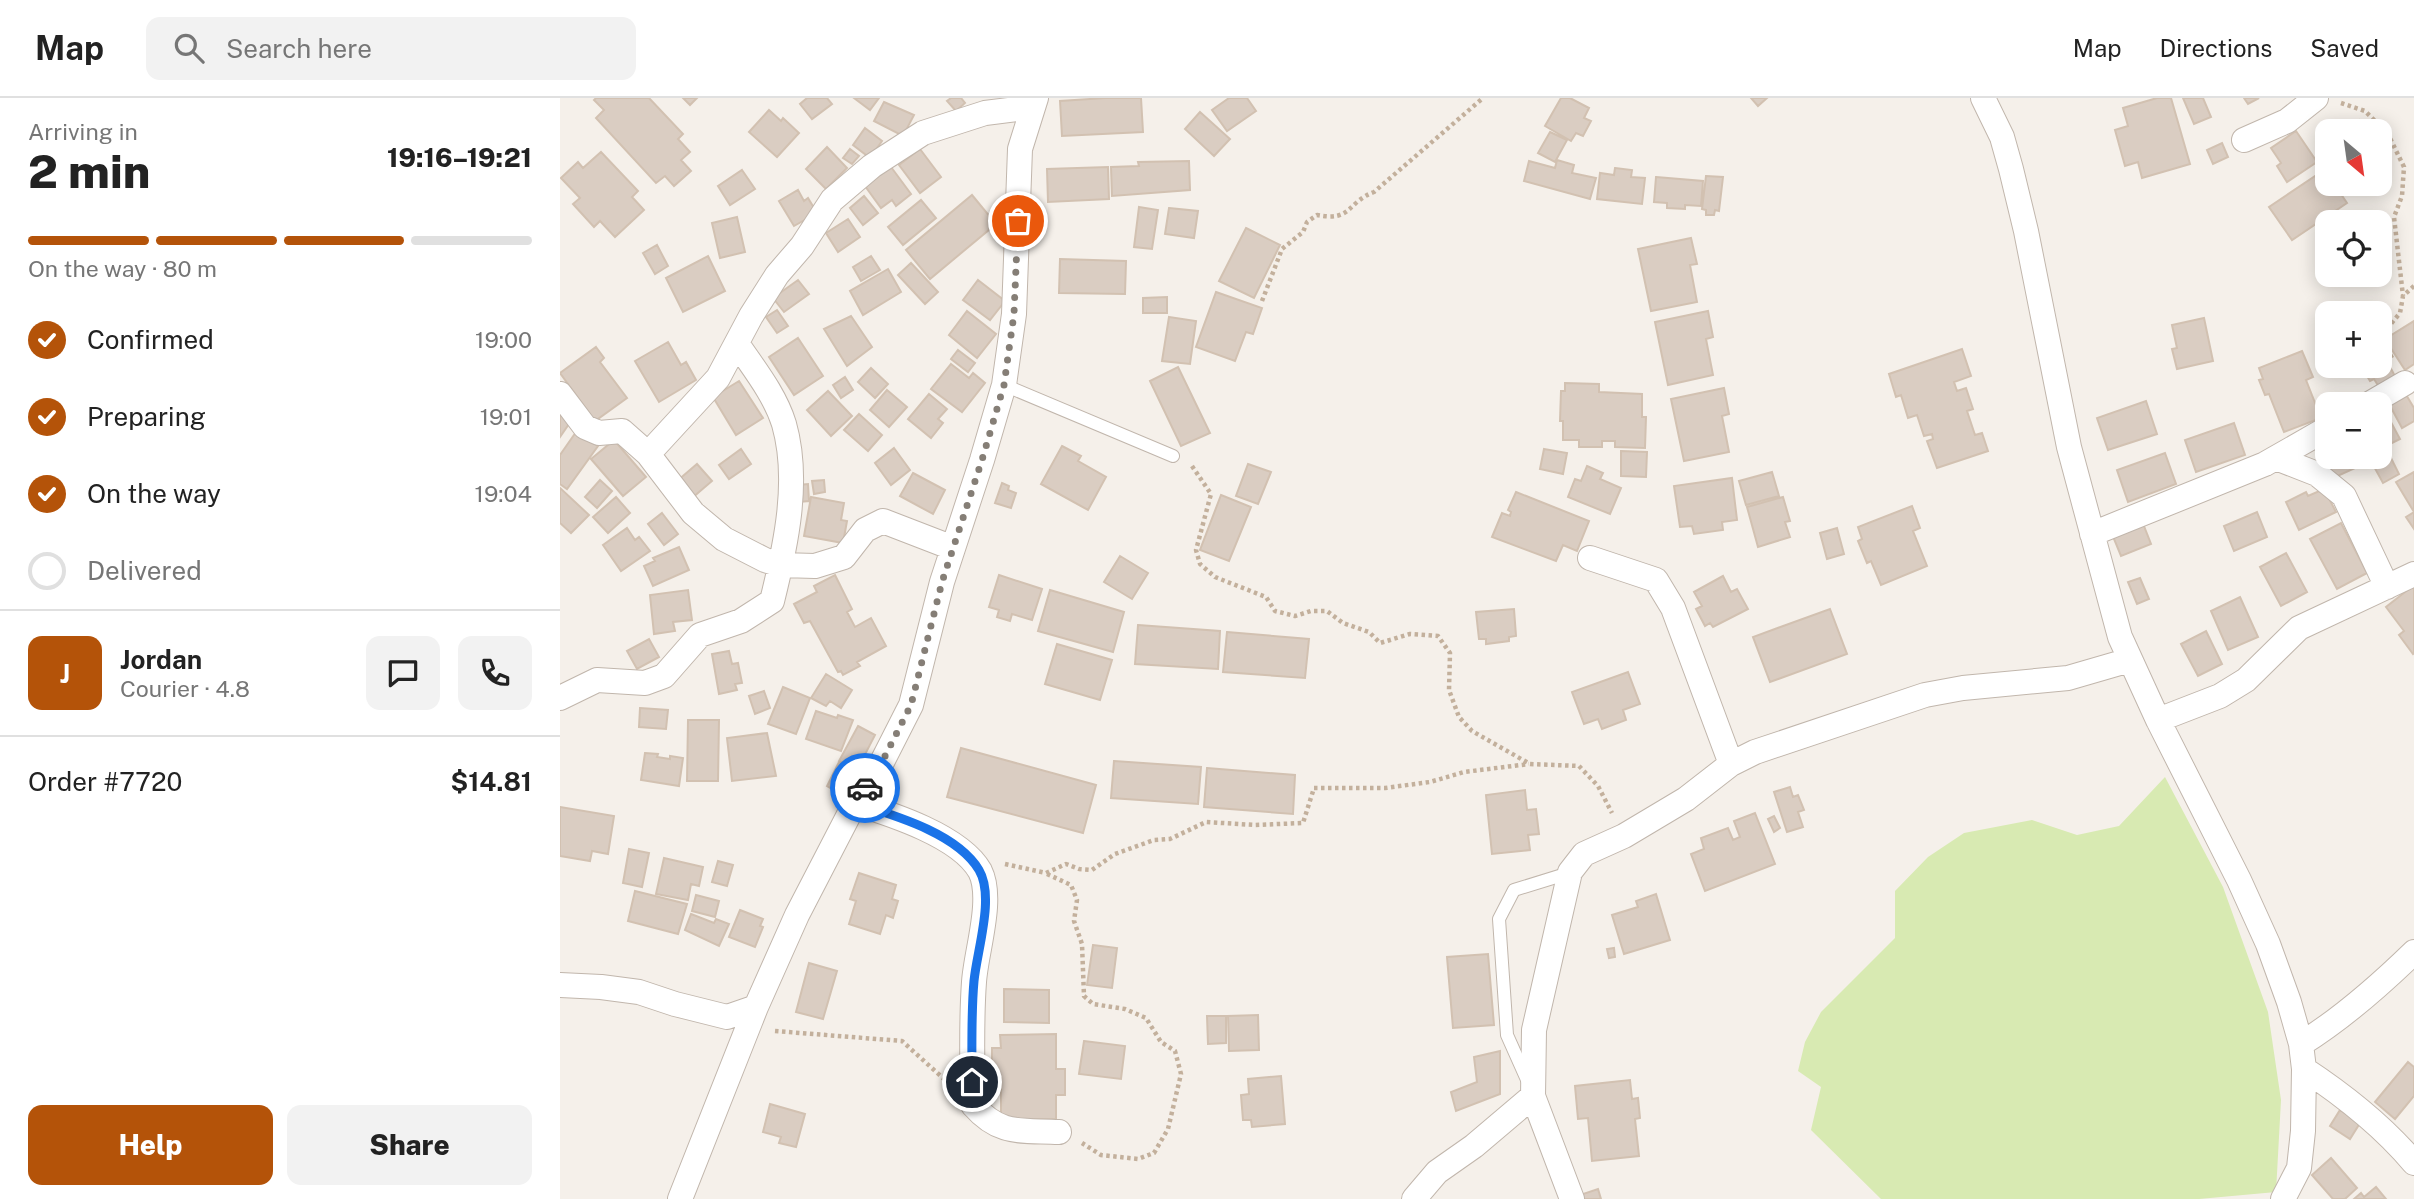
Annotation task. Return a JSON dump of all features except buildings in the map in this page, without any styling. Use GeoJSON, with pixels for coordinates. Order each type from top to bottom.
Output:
{"type":"FeatureCollection","features":[{"type":"Feature","properties":{"kind":"street"},"geometry":{"type":"LineString","coordinates":[[1983,98],[2002,137],[2011,169],[2026,231],[2068,447],[2120,636],[2158,720],[2239,880],[2268,944],[2301,1044],[2304,1069],[2303,1131],[2299,1168],[2283,1199]]}},
{"type":"Feature","properties":{"kind":"street"},"geometry":{"type":"LineString","coordinates":[[2244,140],[2328,100]]}},
{"type":"Feature","properties":{"kind":"street"},"geometry":{"type":"LineString","coordinates":[[648,454],[718,378],[738,345],[751,316],[777,275],[802,246],[832,200],[872,166],[923,134],[985,113],[1034,102],[1020,149],[1014,314],[1004,385],[942,582],[911,705],[881,764],[855,803],[797,915],[756,1007],[680,1199]]}},
{"type":"Feature","properties":{"kind":"street"},"geometry":{"type":"LineString","coordinates":[[560,698],[597,680],[645,683],[664,676],[700,635],[741,621],[772,601],[781,565],[792,476],[784,424],[767,387],[738,345]]}},
{"type":"Feature","properties":{"kind":"street"},"geometry":{"type":"LineString","coordinates":[[2390,392],[2405,383]]}},
{"type":"Feature","properties":{"kind":"street"},"geometry":{"type":"LineString","coordinates":[[560,394],[585,427],[599,433],[622,430],[648,454],[692,513],[724,539],[765,560],[781,565],[815,566],[844,556],[865,530],[883,521],[953,548]]}},
{"type":"Feature","properties":{"kind":"street"},"geometry":{"type":"LineString","coordinates":[[2092,534],[2276,458],[2315,436]]}},
{"type":"Feature","properties":{"kind":"street"},"geometry":{"type":"LineString","coordinates":[[2276,458],[2317,474],[2344,495],[2387,587]]}},
{"type":"Feature","properties":{"kind":"street"},"geometry":{"type":"LineString","coordinates":[[1590,558],[1656,580],[1673,608],[1731,764]]}},
{"type":"Feature","properties":{"kind":"street"},"geometry":{"type":"LineString","coordinates":[[2158,720],[2246,680],[2299,628],[2414,574]]}},
{"type":"Feature","properties":{"kind":"street"},"geometry":{"type":"LineString","coordinates":[[1572,1199],[1533,1096],[1534,1030],[1570,872],[1584,854],[1623,836],[1686,799],[1731,764],[1755,752],[1925,695],[1963,688],[2068,678],[2130,660]]}},
{"type":"Feature","properties":{"kind":"street"},"geometry":{"type":"LineString","coordinates":[[855,803],[906,820],[937,835],[964,853],[979,871],[986,894],[974,980],[971,1035],[973,1105],[985,1119],[1004,1130],[1059,1132]]}},
{"type":"Feature","properties":{"kind":"street"},"geometry":{"type":"LineString","coordinates":[[2301,1044],[2380,986],[2414,952]]}},
{"type":"Feature","properties":{"kind":"street"},"geometry":{"type":"LineString","coordinates":[[560,985],[601,986],[639,992],[727,1017],[756,1007]]}},
{"type":"Feature","properties":{"kind":"street"},"geometry":{"type":"LineString","coordinates":[[2304,1069],[2342,1094],[2392,1137],[2414,1163]]}},
{"type":"Feature","properties":{"kind":"street"},"geometry":{"type":"LineString","coordinates":[[1414,1199],[1437,1172],[1474,1146],[1533,1096]]}},
{"type":"Feature","properties":{"kind":"lane"},"geometry":{"type":"LineString","coordinates":[[1004,385],[1173,457]]}},
{"type":"Feature","properties":{"kind":"lane"},"geometry":{"type":"LineString","coordinates":[[1533,1096],[1507,1035],[1499,919],[1514,890],[1570,872]]}},
{"type":"Feature","properties":{"kind":"path"},"geometry":{"type":"LineString","coordinates":[[1262,301],[1282,249],[1303,232],[1307,222],[1317,215],[1332,218],[1350,211],[1359,197],[1374,192],[1483,98]]}},
{"type":"Feature","properties":{"kind":"path"},"geometry":{"type":"LineString","coordinates":[[2328,100],[2365,111],[2388,134],[2404,167],[2402,197],[2394,217],[2403,296],[2400,313],[2381,337],[2405,383]]}},
{"type":"Feature","properties":{"kind":"path"},"geometry":{"type":"LineString","coordinates":[[2403,296],[2414,286]]}},
{"type":"Feature","properties":{"kind":"path"},"geometry":{"type":"LineString","coordinates":[[1173,457],[1190,464],[1211,494],[1196,550],[1200,564],[1214,577],[1266,597],[1275,611],[1295,616],[1311,611],[1327,611],[1343,623],[1369,632],[1380,643],[1410,634],[1438,636],[1450,653],[1450,690],[1459,717],[1472,731],[1530,764]]}},
{"type":"Feature","properties":{"kind":"path"},"geometry":{"type":"LineString","coordinates":[[1046,873],[1066,864],[1092,870],[1115,853],[1154,840],[1170,839],[1206,822],[1255,825],[1303,823],[1314,788],[1385,788],[1430,782],[1464,772],[1530,764],[1579,766],[1598,786],[1623,836]]}},
{"type":"Feature","properties":{"kind":"path"},"geometry":{"type":"LineString","coordinates":[[995,858],[1004,863],[1046,873],[1071,885],[1077,900],[1074,921],[1082,944],[1084,996],[1093,1004],[1125,1009],[1146,1018],[1161,1042],[1175,1051],[1181,1074],[1168,1129],[1154,1153],[1138,1159],[1101,1155],[1085,1143],[1069,1143],[1059,1132]]}},
{"type":"Feature","properties":{"kind":"path"},"geometry":{"type":"LineString","coordinates":[[769,1030],[902,1041],[973,1105]]}},
{"type":"Feature","properties":{"kind":"green space"},"geometry":{"type":"Polygon","coordinates":[[[2165,777],[2223,887],[2268,1012],[2281,1100],[2276,1192],[2199,1199],[1881,1199],[1811,1130],[1821,1087],[1798,1071],[1805,1042],[1821,1012],[1895,938],[1895,891],[1928,857],[1964,833],[2032,820],[2077,835],[2119,826],[2165,777]]]}},
{"type":"Feature","properties":{"kind":"way so far"},"geometry":{"type":"LineString","coordinates":[[865,788],[881,764],[911,705],[942,582],[1004,385],[1014,314],[1018,221]]}},
{"type":"Feature","properties":{"kind":"route"},"geometry":{"type":"LineString","coordinates":[[865,788],[855,803],[906,820],[937,835],[964,853],[979,871],[986,894],[974,980],[972,1082]]}}]}
